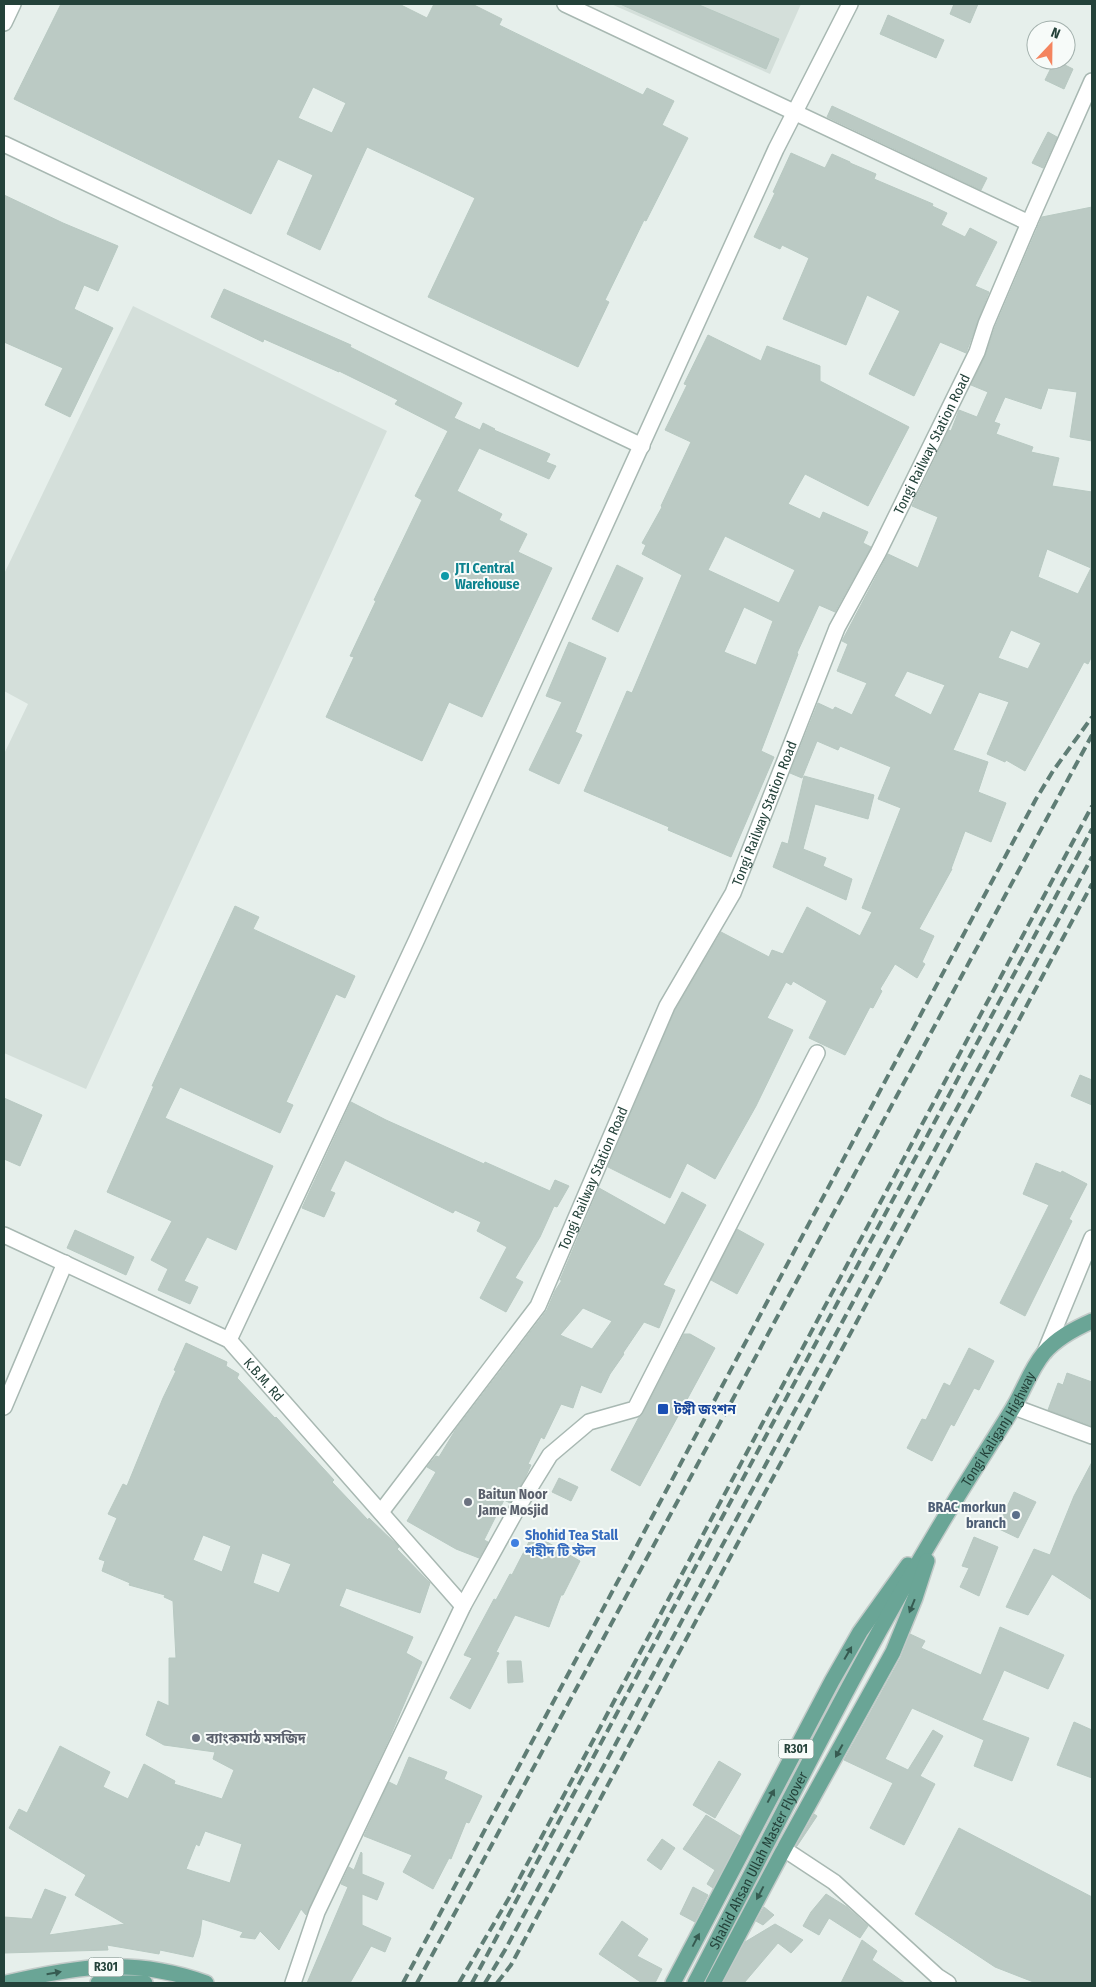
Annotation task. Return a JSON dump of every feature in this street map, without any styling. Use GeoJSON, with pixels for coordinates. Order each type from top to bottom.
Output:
{"type":"FeatureCollection","features":[{"type":"Feature","properties":{"kind":"main road","name":"Tongi Kaliganj Highway"},"geometry":{"type":"LineString","coordinates":[[836,1712],[938,1526],[1014,1407],[1034,1367],[1044,1352],[1059,1339],[1073,1329],[1092,1321]]}},
{"type":"Feature","properties":{"kind":"main road","name":"R301"},"geometry":{"type":"LineString","coordinates":[[713,1983],[784,1849],[893,1652],[915,1598],[938,1526]]}},
{"type":"Feature","properties":{"kind":"main road","name":"R301"},"geometry":{"type":"LineString","coordinates":[[673,1983],[832,1681],[860,1632],[891,1587],[938,1526]]}},
{"type":"Feature","properties":{"kind":"main road","name":"Shahid Ahsan Ullah Master Flyover"},"geometry":{"type":"LineString","coordinates":[[695,1983],[836,1712]]}},
{"type":"Feature","properties":{"kind":"main road","name":"R301"},"geometry":{"type":"LineString","coordinates":[[6,1983],[82,1968],[129,1966],[184,1975],[206,1983]]}},
{"type":"Feature","properties":{"kind":"main road","name":"R301"},"geometry":{"type":"LineString","coordinates":[[98,1983],[145,1983]]}},
{"type":"Feature","properties":{"kind":"street"},"geometry":{"type":"LineString","coordinates":[[4,23],[13,4]]}},
{"type":"Feature","properties":{"kind":"street"},"geometry":{"type":"LineString","coordinates":[[564,4],[1029,223]]}},
{"type":"Feature","properties":{"kind":"street"},"geometry":{"type":"LineString","coordinates":[[229,1340],[417,939],[795,112],[850,4]]}},
{"type":"Feature","properties":{"kind":"street","name":"Tongi Railway Station Road"},"geometry":{"type":"LineString","coordinates":[[381,1512],[538,1306],[667,1006],[733,893],[837,628],[878,553],[976,352],[1029,223],[1092,81]]}},
{"type":"Feature","properties":{"kind":"street"},"geometry":{"type":"LineString","coordinates":[[4,144],[642,446]]}},
{"type":"Feature","properties":{"kind":"street"},"geometry":{"type":"LineString","coordinates":[[293,1983],[317,1912],[464,1606],[518,1507],[550,1456],[589,1422],[635,1409],[817,1053]]}},
{"type":"Feature","properties":{"kind":"street","name":"K.B.M. Rd"},"geometry":{"type":"LineString","coordinates":[[4,1235],[229,1340],[464,1606]]}},
{"type":"Feature","properties":{"kind":"street"},"geometry":{"type":"LineString","coordinates":[[1044,1352],[1092,1238]]}},
{"type":"Feature","properties":{"kind":"street"},"geometry":{"type":"LineString","coordinates":[[4,1407],[65,1263]]}},
{"type":"Feature","properties":{"kind":"street"},"geometry":{"type":"LineString","coordinates":[[1014,1407],[1092,1436]]}},
{"type":"Feature","properties":{"kind":"street"},"geometry":{"type":"LineString","coordinates":[[784,1849],[834,1882],[937,1976],[948,1983]]}},
{"type":"Feature","properties":{"kind":"shaded area"},"geometry":{"type":"Polygon","coordinates":[[[611,4],[801,4],[770,74],[611,4]]]}},
{"type":"Feature","properties":{"kind":"shaded area"},"geometry":{"type":"Polygon","coordinates":[[[133,306],[387,431],[86,1089],[4,1053],[4,754],[28,704],[4,691],[4,574],[133,306]]]}},
{"type":"Feature","properties":{"kind":"building"},"geometry":{"type":"Polygon","coordinates":[[[61,4],[399,4],[427,18],[434,4],[472,4],[502,19],[499,25],[643,95],[647,88],[674,101],[662,125],[688,138],[646,221],[644,220],[605,300],[609,302],[578,367],[428,297],[475,198],[425,174],[367,147],[320,250],[287,234],[313,175],[278,159],[251,214],[14,99],[61,4]],[[313,87],[298,118],[332,133],[346,103],[313,87]]]}},
{"type":"Feature","properties":{"kind":"building"},"geometry":{"type":"Polygon","coordinates":[[[620,4],[697,4],[779,39],[766,69],[620,4]]]}},
{"type":"Feature","properties":{"kind":"building"},"geometry":{"type":"Polygon","coordinates":[[[954,4],[978,4],[970,23],[950,14],[954,4]]]}},
{"type":"Feature","properties":{"kind":"building"},"geometry":{"type":"Polygon","coordinates":[[[888,15],[944,40],[936,58],[880,34],[888,15]]]}},
{"type":"Feature","properties":{"kind":"building"},"geometry":{"type":"Polygon","coordinates":[[[1050,70],[1073,70],[1064,89],[1045,80],[1050,70]]]}},
{"type":"Feature","properties":{"kind":"building"},"geometry":{"type":"Polygon","coordinates":[[[832,106],[987,178],[981,190],[827,117],[832,106]]]}},
{"type":"Feature","properties":{"kind":"building"},"geometry":{"type":"Polygon","coordinates":[[[1048,132],[1057,137],[1043,168],[1032,163],[1048,132]]]}},
{"type":"Feature","properties":{"kind":"building"},"geometry":{"type":"Polygon","coordinates":[[[791,153],[825,168],[832,154],[876,174],[874,179],[933,204],[932,206],[947,213],[941,225],[965,237],[970,228],[997,242],[975,286],[989,292],[966,353],[940,342],[914,396],[869,374],[900,311],[867,295],[846,345],[783,319],[809,258],[782,245],[780,249],[754,237],[791,153]]]}},
{"type":"Feature","properties":{"kind":"building"},"geometry":{"type":"Polygon","coordinates":[[[4,195],[118,246],[98,291],[84,285],[74,309],[113,328],[70,417],[45,405],[63,368],[4,342],[4,195]]]}},
{"type":"Feature","properties":{"kind":"building"},"geometry":{"type":"Polygon","coordinates":[[[1092,207],[1092,441],[1070,437],[1077,392],[1048,388],[1041,409],[1005,397],[994,422],[1000,424],[996,434],[1033,447],[1031,452],[1059,458],[1052,486],[1092,492],[1092,656],[1088,664],[1084,662],[1025,771],[1006,760],[1005,762],[987,754],[1009,702],[979,692],[953,750],[988,762],[978,792],[1006,803],[991,842],[965,831],[952,869],[919,929],[934,936],[922,962],[925,964],[917,978],[895,964],[880,989],[882,991],[873,1008],[870,1007],[845,1055],[809,1038],[827,1001],[793,981],[791,985],[786,982],[767,1018],[793,1030],[756,1106],[715,1179],[687,1163],[670,1198],[608,1167],[675,1010],[721,932],[769,957],[772,950],[783,954],[807,907],[860,936],[872,912],[862,908],[901,808],[878,799],[891,767],[840,746],[838,750],[817,741],[802,778],[790,773],[818,703],[833,710],[835,707],[852,715],[867,683],[837,671],[848,644],[842,641],[888,554],[918,568],[938,517],[912,506],[949,430],[951,431],[959,410],[977,417],[988,392],[971,385],[985,356],[995,327],[1042,217],[1092,207]],[[1047,549],[1038,577],[1078,594],[1091,568],[1047,549]],[[1011,630],[998,658],[1028,669],[1041,643],[1011,630]],[[907,671],[894,696],[931,715],[945,685],[907,671]]]}},
{"type":"Feature","properties":{"kind":"building"},"geometry":{"type":"Polygon","coordinates":[[[224,289],[351,345],[350,347],[462,403],[454,418],[480,430],[483,423],[494,430],[550,454],[546,462],[556,466],[549,479],[479,448],[457,491],[502,514],[499,520],[527,534],[518,552],[552,568],[482,717],[449,702],[422,761],[326,717],[354,657],[350,656],[376,601],[374,600],[422,500],[415,496],[448,431],[395,404],[398,400],[339,371],[264,339],[263,342],[211,317],[224,289]]]}},
{"type":"Feature","properties":{"kind":"building"},"geometry":{"type":"Polygon","coordinates":[[[708,335],[761,361],[767,346],[820,366],[820,381],[909,427],[868,506],[805,474],[788,504],[820,519],[823,512],[868,532],[863,543],[871,547],[835,612],[819,605],[797,653],[761,751],[774,757],[731,857],[668,830],[669,827],[584,791],[627,691],[632,693],[682,575],[642,554],[646,545],[642,543],[662,507],[691,442],[665,430],[687,385],[684,384],[708,335]],[[725,536],[708,570],[779,603],[795,570],[725,536]],[[744,607],[724,652],[756,665],[773,621],[744,607]]]}},
{"type":"Feature","properties":{"kind":"building"},"geometry":{"type":"Polygon","coordinates":[[[617,565],[643,578],[618,632],[592,619],[617,565]]]}},
{"type":"Feature","properties":{"kind":"building"},"geometry":{"type":"Polygon","coordinates":[[[569,642],[606,658],[575,732],[582,735],[559,784],[529,770],[562,702],[546,696],[569,642]]]}},
{"type":"Feature","properties":{"kind":"building"},"geometry":{"type":"Polygon","coordinates":[[[804,776],[874,795],[868,819],[815,804],[803,849],[826,858],[823,866],[852,879],[846,900],[773,867],[782,842],[788,844],[804,776]]]}},
{"type":"Feature","properties":{"kind":"building"},"geometry":{"type":"Polygon","coordinates":[[[235,906],[259,917],[253,929],[355,976],[345,998],[336,994],[286,1102],[293,1105],[280,1133],[180,1087],[165,1118],[273,1166],[236,1250],[207,1237],[184,1281],[198,1287],[190,1304],[158,1290],[168,1269],[151,1260],[172,1221],[107,1192],[154,1086],[152,1086],[235,906]]]}},
{"type":"Feature","properties":{"kind":"building"},"geometry":{"type":"Polygon","coordinates":[[[1080,1075],[1092,1080],[1092,1105],[1071,1096],[1080,1075]]]}},
{"type":"Feature","properties":{"kind":"building"},"geometry":{"type":"Polygon","coordinates":[[[4,1098],[42,1115],[20,1166],[4,1159],[4,1098]]]}},
{"type":"Feature","properties":{"kind":"building"},"geometry":{"type":"Polygon","coordinates":[[[351,1102],[386,1120],[484,1164],[485,1162],[550,1191],[555,1180],[569,1186],[557,1207],[554,1206],[540,1237],[515,1278],[523,1282],[506,1312],[480,1298],[507,1247],[477,1231],[481,1222],[455,1210],[453,1213],[345,1160],[330,1191],[335,1193],[324,1217],[302,1208],[351,1102]]]}},
{"type":"Feature","properties":{"kind":"building"},"geometry":{"type":"Polygon","coordinates":[[[1036,1163],[1061,1173],[1062,1171],[1087,1184],[1069,1219],[1072,1221],[1025,1316],[1000,1303],[1049,1205],[1023,1194],[1036,1163]]]}},
{"type":"Feature","properties":{"kind":"building"},"geometry":{"type":"Polygon","coordinates":[[[599,1188],[665,1225],[682,1192],[706,1205],[663,1285],[675,1290],[659,1328],[644,1322],[610,1374],[601,1393],[581,1385],[573,1408],[561,1404],[544,1439],[541,1437],[528,1464],[531,1465],[525,1478],[510,1503],[504,1500],[484,1540],[488,1542],[479,1558],[456,1549],[407,1521],[436,1472],[427,1467],[436,1456],[439,1457],[456,1429],[547,1310],[562,1280],[560,1280],[599,1188]],[[583,1308],[560,1335],[592,1349],[612,1321],[583,1308]]]}},
{"type":"Feature","properties":{"kind":"building"},"geometry":{"type":"Polygon","coordinates":[[[737,1229],[764,1244],[737,1294],[711,1280],[737,1229]]]}},
{"type":"Feature","properties":{"kind":"building"},"geometry":{"type":"Polygon","coordinates":[[[75,1230],[134,1257],[126,1275],[67,1248],[75,1230]]]}},
{"type":"Feature","properties":{"kind":"building","name":"টঙ্গী জংশন"},"geometry":{"type":"Polygon","coordinates":[[[684,1334],[690,1334],[715,1348],[640,1486],[611,1470],[684,1334]]]}},
{"type":"Feature","properties":{"kind":"building"},"geometry":{"type":"Polygon","coordinates":[[[186,1343],[227,1362],[226,1366],[239,1374],[237,1378],[334,1480],[332,1482],[368,1520],[369,1518],[399,1547],[397,1549],[430,1583],[420,1613],[346,1588],[339,1606],[413,1637],[406,1653],[422,1662],[389,1739],[306,1915],[301,1909],[279,1950],[260,1931],[255,1939],[240,1937],[243,1932],[202,1919],[200,1935],[193,1957],[160,1950],[159,1954],[107,1945],[108,1950],[4,1953],[4,1917],[32,1919],[45,1889],[66,1897],[49,1935],[125,1924],[75,1895],[86,1875],[9,1828],[19,1809],[27,1813],[60,1746],[110,1772],[103,1787],[128,1799],[144,1764],[175,1781],[174,1784],[222,1799],[234,1770],[213,1759],[215,1752],[164,1745],[146,1735],[158,1701],[169,1706],[169,1658],[176,1658],[173,1601],[164,1597],[165,1595],[129,1585],[130,1583],[102,1571],[105,1561],[99,1559],[117,1518],[108,1514],[123,1484],[127,1486],[176,1371],[174,1370],[186,1343]],[[203,1535],[193,1560],[222,1572],[231,1546],[203,1535]],[[262,1553],[253,1583],[279,1593],[291,1564],[262,1553]],[[205,1831],[199,1846],[196,1844],[186,1869],[230,1883],[242,1844],[205,1831]]]}},
{"type":"Feature","properties":{"kind":"building"},"geometry":{"type":"Polygon","coordinates":[[[969,1348],[994,1361],[979,1390],[974,1388],[954,1426],[951,1424],[932,1461],[907,1448],[922,1419],[926,1420],[944,1383],[950,1386],[969,1348]]]}},
{"type":"Feature","properties":{"kind":"building"},"geometry":{"type":"Polygon","coordinates":[[[1067,1373],[1092,1382],[1092,1426],[1048,1410],[1058,1383],[1063,1385],[1067,1373]]]}},
{"type":"Feature","properties":{"kind":"building"},"geometry":{"type":"Polygon","coordinates":[[[1092,1462],[1092,1600],[1052,1574],[1028,1615],[1006,1607],[1034,1549],[1050,1555],[1074,1496],[1092,1462]]]}},
{"type":"Feature","properties":{"kind":"building"},"geometry":{"type":"Polygon","coordinates":[[[559,1478],[578,1487],[571,1501],[552,1492],[559,1478]]]}},
{"type":"Feature","properties":{"kind":"building","name":"BRAC morkun branch"},"geometry":{"type":"Polygon","coordinates":[[[1014,1492],[1036,1502],[1018,1538],[997,1528],[1014,1492]]]}},
{"type":"Feature","properties":{"kind":"building"},"geometry":{"type":"Polygon","coordinates":[[[533,1534],[580,1561],[563,1595],[561,1595],[549,1627],[515,1615],[496,1652],[499,1653],[470,1709],[450,1698],[472,1658],[464,1655],[494,1599],[496,1600],[510,1574],[512,1575],[533,1534]]]}},
{"type":"Feature","properties":{"kind":"building"},"geometry":{"type":"Polygon","coordinates":[[[974,1537],[998,1547],[979,1596],[960,1587],[969,1568],[962,1566],[974,1537]]]}},
{"type":"Feature","properties":{"kind":"building"},"geometry":{"type":"Polygon","coordinates":[[[1000,1627],[1064,1655],[1048,1689],[1004,1670],[982,1720],[1029,1738],[1012,1781],[974,1766],[984,1740],[912,1708],[885,1759],[908,1770],[933,1730],[943,1736],[920,1776],[935,1784],[904,1845],[870,1828],[893,1783],[844,1760],[901,1657],[910,1634],[925,1641],[921,1648],[981,1675],[1000,1627]]]}},
{"type":"Feature","properties":{"kind":"building"},"geometry":{"type":"Polygon","coordinates":[[[507,1661],[521,1661],[523,1682],[508,1683],[507,1661]]]}},
{"type":"Feature","properties":{"kind":"building"},"geometry":{"type":"Polygon","coordinates":[[[1074,1722],[1092,1730],[1092,1778],[1057,1765],[1074,1722]]]}},
{"type":"Feature","properties":{"kind":"building"},"geometry":{"type":"Polygon","coordinates":[[[409,1757],[447,1772],[444,1779],[482,1796],[469,1823],[466,1822],[451,1859],[449,1858],[433,1889],[403,1872],[412,1855],[364,1836],[389,1782],[397,1786],[409,1757]]]}},
{"type":"Feature","properties":{"kind":"building"},"geometry":{"type":"Polygon","coordinates":[[[719,1761],[741,1774],[715,1818],[693,1805],[719,1761]]]}},
{"type":"Feature","properties":{"kind":"building"},"geometry":{"type":"Polygon","coordinates":[[[814,1814],[817,1816],[796,1846],[814,1814]]]}},
{"type":"Feature","properties":{"kind":"building"},"geometry":{"type":"Polygon","coordinates":[[[706,1815],[740,1836],[713,1888],[707,1884],[715,1870],[683,1849],[706,1815]]]}},
{"type":"Feature","properties":{"kind":"building"},"geometry":{"type":"Polygon","coordinates":[[[959,1828],[1092,1897],[1092,1983],[1036,1983],[995,1967],[915,1914],[959,1828]]]}},
{"type":"Feature","properties":{"kind":"building"},"geometry":{"type":"Polygon","coordinates":[[[662,1839],[675,1848],[661,1870],[647,1860],[662,1839]]]}},
{"type":"Feature","properties":{"kind":"building"},"geometry":{"type":"Polygon","coordinates":[[[361,1852],[362,1874],[384,1883],[377,1900],[362,1894],[362,1925],[391,1938],[385,1952],[371,1946],[350,1983],[307,1983],[348,1887],[341,1884],[349,1867],[354,1870],[361,1852]]]}},
{"type":"Feature","properties":{"kind":"building"},"geometry":{"type":"Polygon","coordinates":[[[693,1887],[708,1895],[695,1922],[680,1914],[693,1887]]]}},
{"type":"Feature","properties":{"kind":"building"},"geometry":{"type":"Polygon","coordinates":[[[826,1894],[847,1907],[868,1926],[860,1938],[829,1918],[819,1935],[803,1926],[811,1912],[826,1894]]]}},
{"type":"Feature","properties":{"kind":"building"},"geometry":{"type":"Polygon","coordinates":[[[764,1907],[774,1915],[763,1925],[756,1921],[764,1907]]]}},
{"type":"Feature","properties":{"kind":"building"},"geometry":{"type":"Polygon","coordinates":[[[622,1921],[648,1939],[637,1956],[662,1969],[655,1983],[642,1983],[599,1954],[622,1921]]]}},
{"type":"Feature","properties":{"kind":"building"},"geometry":{"type":"Polygon","coordinates":[[[775,1924],[803,1940],[791,1953],[778,1943],[744,1983],[723,1983],[745,1942],[775,1924]]]}},
{"type":"Feature","properties":{"kind":"building"},"geometry":{"type":"Polygon","coordinates":[[[862,1940],[877,1951],[872,1960],[905,1983],[841,1983],[862,1940]]]}},
{"type":"Feature","properties":{"kind":"railway"},"geometry":{"type":"LineString","coordinates":[[403,1983],[1036,799],[1053,771],[1092,717]]}},
{"type":"Feature","properties":{"kind":"railway"},"geometry":{"type":"LineString","coordinates":[[417,1983],[1092,735]]}},
{"type":"Feature","properties":{"kind":"railway"},"geometry":{"type":"LineString","coordinates":[[459,1983],[509,1898],[1092,806]]}},
{"type":"Feature","properties":{"kind":"railway"},"geometry":{"type":"LineString","coordinates":[[472,1983],[1092,829]]}},
{"type":"Feature","properties":{"kind":"railway"},"geometry":{"type":"LineString","coordinates":[[485,1983],[505,1950],[1092,857]]}},
{"type":"Feature","properties":{"kind":"railway"},"geometry":{"type":"LineString","coordinates":[[497,1983],[511,1965],[1092,884]]}},
{"type":"Feature","properties":{"kind":"place","name":"JTI Central Warehouse"},"geometry":{"type":"Point","coordinates":[445,576]}},
{"type":"Feature","properties":{"kind":"place","name":"টঙ্গী জংশন"},"geometry":{"type":"Point","coordinates":[663,1409]}},
{"type":"Feature","properties":{"kind":"place","name":"Baitun Noor Jame Mosjid"},"geometry":{"type":"Point","coordinates":[468,1502]}},
{"type":"Feature","properties":{"kind":"place","name":"BRAC morkun branch"},"geometry":{"type":"Point","coordinates":[1016,1515]}},
{"type":"Feature","properties":{"kind":"place","name":"Shohid Tea Stall শহীদ টি স্টল"},"geometry":{"type":"Point","coordinates":[515,1543]}},
{"type":"Feature","properties":{"kind":"place","name":"ব্যাংকমাঠ মসজিদ"},"geometry":{"type":"Point","coordinates":[196,1738]}}]}
